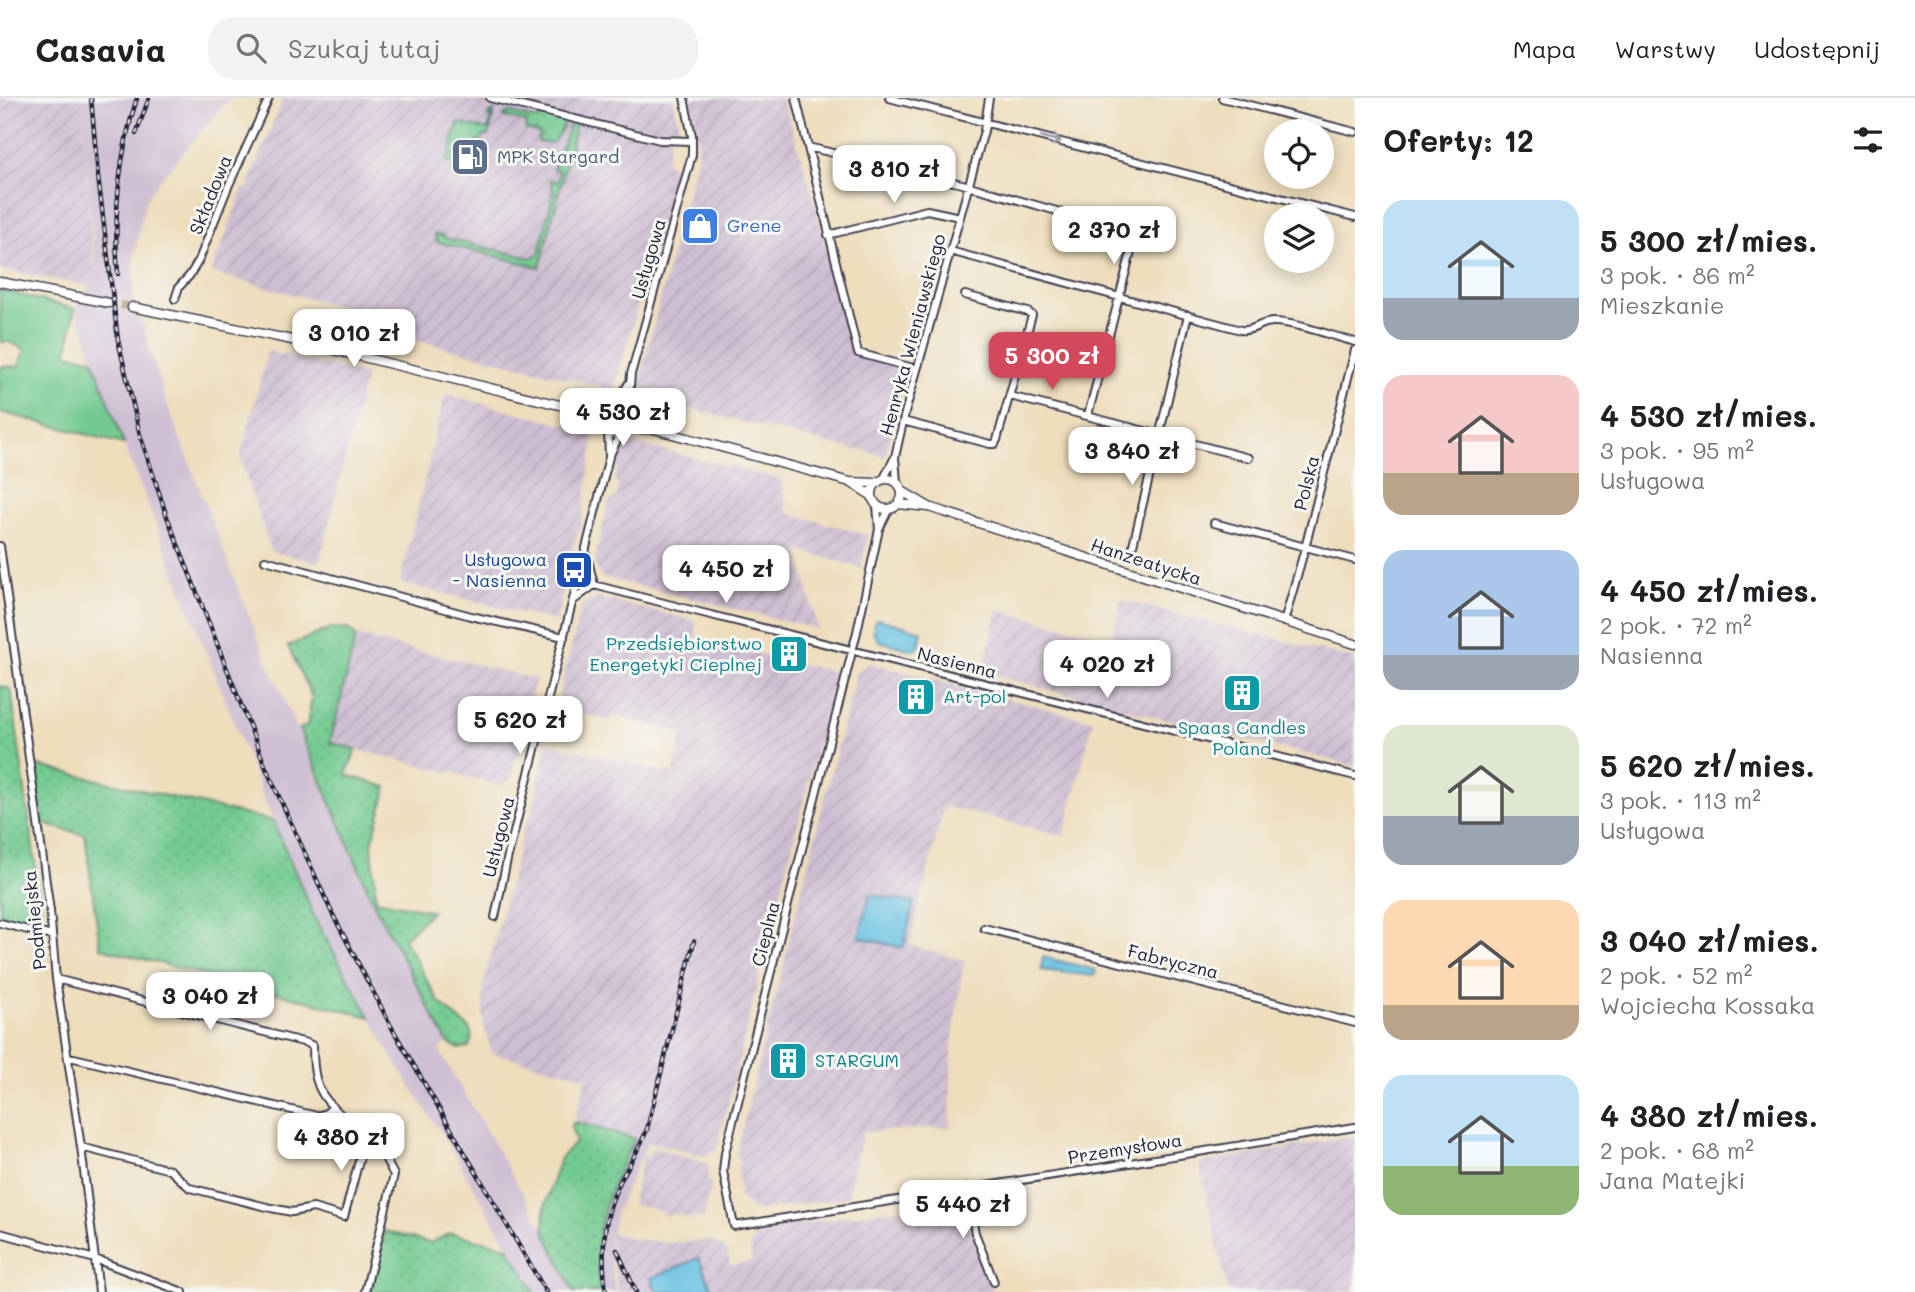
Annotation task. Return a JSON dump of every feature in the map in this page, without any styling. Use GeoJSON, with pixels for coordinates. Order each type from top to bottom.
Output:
{"type":"FeatureCollection","features":[{"type":"Feature","properties":{"kind":"street","name":"Składowa"},"geometry":{"type":"LineString","coordinates":[[175,299],[178,287],[190,275],[199,260],[228,187],[269,98]]}},
{"type":"Feature","properties":{"kind":"street"},"geometry":{"type":"LineString","coordinates":[[490,98],[660,140],[691,142]]}},
{"type":"Feature","properties":{"kind":"street","name":"Usługowa"},"geometry":{"type":"LineString","coordinates":[[630,412],[629,383],[690,166],[691,142],[684,98]]}},
{"type":"Feature","properties":{"kind":"street"},"geometry":{"type":"LineString","coordinates":[[796,98],[858,353],[916,369]]}},
{"type":"Feature","properties":{"kind":"street"},"geometry":{"type":"LineString","coordinates":[[889,98],[1355,217]]}},
{"type":"Feature","properties":{"kind":"street","name":"Henryka Wieniawskiego"},"geometry":{"type":"LineString","coordinates":[[884,478],[895,457],[916,369],[969,186],[989,98]]}},
{"type":"Feature","properties":{"kind":"street"},"geometry":{"type":"LineString","coordinates":[[1222,98],[1355,132]]}},
{"type":"Feature","properties":{"kind":"street"},"geometry":{"type":"LineString","coordinates":[[808,147],[969,186],[1134,233],[1088,415]]}},
{"type":"Feature","properties":{"kind":"street"},"geometry":{"type":"LineString","coordinates":[[828,235],[927,210],[960,217]]}},
{"type":"Feature","properties":{"kind":"street"},"geometry":{"type":"LineString","coordinates":[[950,251],[1248,331],[1262,323],[1276,322],[1355,342]]}},
{"type":"Feature","properties":{"kind":"street"},"geometry":{"type":"LineString","coordinates":[[0,282],[109,303]]}},
{"type":"Feature","properties":{"kind":"street"},"geometry":{"type":"LineString","coordinates":[[904,421],[995,444],[1032,316],[1028,312],[965,295]]}},
{"type":"Feature","properties":{"kind":"street"},"geometry":{"type":"LineString","coordinates":[[132,307],[297,341],[580,410],[611,407],[630,412],[654,429]]}},
{"type":"Feature","properties":{"kind":"street"},"geometry":{"type":"LineString","coordinates":[[1133,545],[1188,315]]}},
{"type":"Feature","properties":{"kind":"street","name":"Polska"},"geometry":{"type":"LineString","coordinates":[[1284,622],[1355,350]]}},
{"type":"Feature","properties":{"kind":"street","name":"Usługowa"},"geometry":{"type":"LineString","coordinates":[[611,407],[629,383]]}},
{"type":"Feature","properties":{"kind":"street"},"geometry":{"type":"LineString","coordinates":[[1010,396],[1249,458]]}},
{"type":"Feature","properties":{"kind":"street"},"geometry":{"type":"LineString","coordinates":[[606,427],[603,416],[611,407]]}},
{"type":"Feature","properties":{"kind":"street"},"geometry":{"type":"LineString","coordinates":[[580,410],[620,434],[629,429],[654,429],[850,482],[875,484]]}},
{"type":"Feature","properties":{"kind":"street"},"geometry":{"type":"LineString","coordinates":[[629,429],[630,412]]}},
{"type":"Feature","properties":{"kind":"street","name":"Usługowa"},"geometry":{"type":"LineString","coordinates":[[606,427],[609,457]]}},
{"type":"Feature","properties":{"kind":"street","name":"Usługowa"},"geometry":{"type":"LineString","coordinates":[[495,917],[609,457],[620,434]]}},
{"type":"Feature","properties":{"kind":"street","name":"Henryka Wieniawskiego"},"geometry":{"type":"LineString","coordinates":[[895,457],[897,482]]}},
{"type":"Feature","properties":{"kind":"street"},"geometry":{"type":"LineString","coordinates":[[871,495],[875,484],[884,478],[897,482],[902,491],[898,504],[890,509],[879,528]]}},
{"type":"Feature","properties":{"kind":"street"},"geometry":{"type":"LineString","coordinates":[[850,482],[871,495],[877,506],[879,528],[852,651]]}},
{"type":"Feature","properties":{"kind":"street","name":"Hanzeatycka"},"geometry":{"type":"LineString","coordinates":[[902,491],[929,507]]}},
{"type":"Feature","properties":{"kind":"street","name":"Hanzeatycka"},"geometry":{"type":"LineString","coordinates":[[898,504],[929,507],[1355,644]]}},
{"type":"Feature","properties":{"kind":"street"},"geometry":{"type":"LineString","coordinates":[[877,506],[890,509]]}},
{"type":"Feature","properties":{"kind":"street"},"geometry":{"type":"LineString","coordinates":[[1214,523],[1355,561]]}},
{"type":"Feature","properties":{"kind":"street","name":"Podmiejska"},"geometry":{"type":"LineString","coordinates":[[0,545],[99,1292]]}},
{"type":"Feature","properties":{"kind":"street","name":"Usługowa"},"geometry":{"type":"LineString","coordinates":[[586,551],[594,584]]}},
{"type":"Feature","properties":{"kind":"street"},"geometry":{"type":"LineString","coordinates":[[265,560],[471,616],[564,637]]}},
{"type":"Feature","properties":{"kind":"street"},"geometry":{"type":"LineString","coordinates":[[580,574],[586,582],[594,584]]}},
{"type":"Feature","properties":{"kind":"street"},"geometry":{"type":"LineString","coordinates":[[574,600],[594,584]]}},
{"type":"Feature","properties":{"kind":"street","name":"Nasienna"},"geometry":{"type":"LineString","coordinates":[[594,584],[1355,776]]}},
{"type":"Feature","properties":{"kind":"street","name":"Cieplna"},"geometry":{"type":"LineString","coordinates":[[734,1226],[726,1188],[725,1153],[852,651]]}},
{"type":"Feature","properties":{"kind":"street"},"geometry":{"type":"LineString","coordinates":[[0,923],[52,936]]}},
{"type":"Feature","properties":{"kind":"street","name":"Fabryczna"},"geometry":{"type":"LineString","coordinates":[[984,928],[1355,1023]]}},
{"type":"Feature","properties":{"kind":"street"},"geometry":{"type":"LineString","coordinates":[[56,979],[313,1046],[318,1091],[385,1158],[394,1175],[365,1292]]}},
{"type":"Feature","properties":{"kind":"street"},"geometry":{"type":"LineString","coordinates":[[68,1058],[317,1116],[333,1108]]}},
{"type":"Feature","properties":{"kind":"street","name":"Przemysłowa"},"geometry":{"type":"LineString","coordinates":[[734,1226],[1355,1127]]}},
{"type":"Feature","properties":{"kind":"street"},"geometry":{"type":"LineString","coordinates":[[81,1147],[170,1170],[190,1188],[271,1209],[292,1212],[313,1208],[345,1217],[365,1138]]}},
{"type":"Feature","properties":{"kind":"street"},"geometry":{"type":"LineString","coordinates":[[966,1188],[975,1233],[994,1282]]}},
{"type":"Feature","properties":{"kind":"street"},"geometry":{"type":"LineString","coordinates":[[0,1233],[94,1259],[183,1292]]}},
{"type":"Feature","properties":{"kind":"shaded area"},"geometry":{"type":"Polygon","coordinates":[[[0,98],[80,98],[96,281],[89,286],[0,269],[0,98]]]}},
{"type":"Feature","properties":{"kind":"shaded area"},"geometry":{"type":"Polygon","coordinates":[[[80,98],[230,98],[152,189],[145,204],[133,260],[134,304],[138,319],[143,325],[164,396],[259,642],[375,906],[447,1042],[439,1050],[544,1230],[574,1292],[535,1292],[453,1152],[395,1062],[317,923],[273,821],[124,444],[76,309],[89,286],[96,281],[80,98]]]}},
{"type":"Feature","properties":{"kind":"shaded area"},"geometry":{"type":"Polygon","coordinates":[[[283,98],[673,98],[679,125],[671,134],[666,163],[678,167],[614,390],[376,330],[379,317],[211,273],[243,188],[247,189],[283,98]]]}},
{"type":"Feature","properties":{"kind":"shaded area"},"geometry":{"type":"Polygon","coordinates":[[[690,98],[782,98],[811,188],[850,347],[907,370],[885,457],[636,395],[698,152],[697,128],[690,98]]]}},
{"type":"Feature","properties":{"kind":"shaded area"},"geometry":{"type":"Polygon","coordinates":[[[268,351],[366,375],[319,563],[271,551],[240,459],[268,351]]]}},
{"type":"Feature","properties":{"kind":"shaded area"},"geometry":{"type":"Polygon","coordinates":[[[445,394],[593,432],[581,527],[573,544],[556,621],[400,583],[445,394]]]}},
{"type":"Feature","properties":{"kind":"shaded area"},"geometry":{"type":"Polygon","coordinates":[[[634,443],[780,479],[788,513],[868,535],[861,568],[798,550],[818,629],[601,577],[594,564],[606,512],[609,502],[617,496],[618,486],[615,480],[622,450],[634,443]]]}},
{"type":"Feature","properties":{"kind":"shaded area"},"geometry":{"type":"Polygon","coordinates":[[[594,597],[696,621],[696,639],[834,672],[835,676],[777,906],[770,904],[763,921],[767,923],[767,929],[757,970],[760,974],[717,1148],[704,1156],[574,1123],[586,1077],[492,1053],[483,1024],[483,986],[526,820],[530,820],[547,743],[673,774],[682,733],[612,715],[610,721],[556,707],[582,604],[594,597]]]}},
{"type":"Feature","properties":{"kind":"shaded area"},"geometry":{"type":"Polygon","coordinates":[[[1121,600],[1355,659],[1355,766],[983,672],[998,610],[1112,639],[1121,600]]]}},
{"type":"Feature","properties":{"kind":"shaded area"},"geometry":{"type":"Polygon","coordinates":[[[356,636],[536,679],[511,778],[501,785],[330,743],[356,636]]]}},
{"type":"Feature","properties":{"kind":"shaded area"},"geometry":{"type":"Polygon","coordinates":[[[870,663],[1093,721],[1064,836],[944,806],[909,945],[964,961],[952,1044],[950,1127],[863,1132],[847,1197],[756,1211],[740,1199],[737,1164],[742,1165],[736,1154],[856,673],[870,663]]]}},
{"type":"Feature","properties":{"kind":"shaded area"},"geometry":{"type":"Polygon","coordinates":[[[1355,1136],[1355,1292],[1228,1292],[1199,1163],[1355,1136]]]}},
{"type":"Feature","properties":{"kind":"shaded area"},"geometry":{"type":"Polygon","coordinates":[[[635,1139],[648,1142],[616,1212],[610,1240],[616,1292],[601,1292],[597,1270],[603,1207],[635,1139]]]}},
{"type":"Feature","properties":{"kind":"shaded area"},"geometry":{"type":"Polygon","coordinates":[[[651,1147],[709,1164],[707,1181],[712,1182],[703,1218],[698,1216],[697,1220],[671,1213],[670,1216],[662,1214],[662,1211],[632,1204],[643,1156],[649,1157],[651,1147]]]}},
{"type":"Feature","properties":{"kind":"shaded area"},"geometry":{"type":"Polygon","coordinates":[[[949,1201],[964,1211],[994,1292],[618,1292],[611,1233],[634,1239],[671,1243],[711,1240],[727,1250],[730,1265],[736,1265],[752,1261],[750,1245],[759,1230],[949,1201]]]}},
{"type":"Feature","properties":{"kind":"green space"},"geometry":{"type":"Polygon","coordinates":[[[494,111],[489,135],[484,136],[469,150],[464,145],[456,155],[460,159],[453,164],[447,163],[458,123],[488,130],[491,117],[488,114],[494,111]]]}},
{"type":"Feature","properties":{"kind":"green space"},"geometry":{"type":"Polygon","coordinates":[[[508,112],[537,120],[543,116],[564,121],[563,127],[553,143],[538,142],[540,134],[526,130],[526,122],[503,117],[508,112]]]}},
{"type":"Feature","properties":{"kind":"green space"},"geometry":{"type":"Polygon","coordinates":[[[571,122],[576,124],[540,267],[437,242],[435,234],[531,258],[539,253],[553,194],[551,180],[557,182],[560,171],[553,169],[571,122]]]}},
{"type":"Feature","properties":{"kind":"green space"},"geometry":{"type":"Polygon","coordinates":[[[0,290],[75,309],[67,354],[93,359],[124,444],[0,412],[0,367],[19,366],[25,349],[9,342],[0,342],[0,290]]]}},
{"type":"Feature","properties":{"kind":"green space"},"geometry":{"type":"Polygon","coordinates":[[[332,628],[348,629],[356,636],[330,743],[356,749],[346,775],[387,787],[372,843],[376,900],[432,911],[404,939],[439,1002],[469,1028],[472,1037],[469,1047],[459,1049],[447,1042],[375,906],[299,729],[307,726],[312,697],[288,646],[332,628]]]}},
{"type":"Feature","properties":{"kind":"green space"},"geometry":{"type":"Polygon","coordinates":[[[0,686],[11,689],[44,927],[0,914],[0,686]]]}},
{"type":"Feature","properties":{"kind":"green space"},"geometry":{"type":"Polygon","coordinates":[[[35,765],[273,821],[317,923],[370,1017],[100,948],[85,835],[43,824],[35,765]]]}},
{"type":"Feature","properties":{"kind":"green space"},"geometry":{"type":"Polygon","coordinates":[[[575,1122],[635,1139],[609,1194],[600,1230],[598,1270],[601,1292],[574,1292],[544,1230],[545,1205],[560,1158],[576,1142],[571,1126],[575,1122]]]}},
{"type":"Feature","properties":{"kind":"green space"},"geometry":{"type":"Polygon","coordinates":[[[385,1231],[430,1243],[451,1233],[508,1247],[535,1292],[371,1292],[385,1231]]]}},
{"type":"Feature","properties":{"kind":"water"},"geometry":{"type":"Polygon","coordinates":[[[878,619],[922,631],[919,647],[911,650],[879,641],[873,631],[878,619]]]}},
{"type":"Feature","properties":{"kind":"water"},"geometry":{"type":"Polygon","coordinates":[[[870,894],[914,903],[903,948],[859,937],[870,894]]]}},
{"type":"Feature","properties":{"kind":"water"},"geometry":{"type":"Polygon","coordinates":[[[1043,957],[1096,970],[1094,976],[1041,970],[1043,957]]]}},
{"type":"Feature","properties":{"kind":"water"},"geometry":{"type":"Polygon","coordinates":[[[699,1258],[713,1292],[657,1292],[651,1278],[699,1258]]]}},
{"type":"Feature","properties":{"kind":"tunnel"},"geometry":{"type":"LineString","coordinates":[[109,303],[132,307]]}},
{"type":"Feature","properties":{"kind":"railway"},"geometry":{"type":"LineString","coordinates":[[91,98],[118,340],[140,435],[166,514],[266,768],[332,913],[392,1028],[546,1292]]}},
{"type":"Feature","properties":{"kind":"railway"},"geometry":{"type":"LineString","coordinates":[[118,274],[116,230],[119,185],[137,98]]}},
{"type":"Feature","properties":{"kind":"railway"},"geometry":{"type":"LineString","coordinates":[[136,134],[149,98]]}},
{"type":"Feature","properties":{"kind":"railway"},"geometry":{"type":"LineString","coordinates":[[606,1292],[603,1251],[609,1210],[647,1129],[694,941]]}},
{"type":"Feature","properties":{"kind":"railway"},"geometry":{"type":"LineString","coordinates":[[617,1250],[636,1292]]}},
{"type":"Feature","properties":{"kind":"place","name":"MPK Stargard"},"geometry":{"type":"Point","coordinates":[470,157]}},
{"type":"Feature","properties":{"kind":"place","name":"Grene"},"geometry":{"type":"Point","coordinates":[700,226]}},
{"type":"Feature","properties":{"kind":"place","name":"Usługowa - Nasienna"},"geometry":{"type":"Point","coordinates":[574,570]}},
{"type":"Feature","properties":{"kind":"place","name":"Przedsiębiorstwo Energetyki Cieplnej"},"geometry":{"type":"Point","coordinates":[789,654]}},
{"type":"Feature","properties":{"kind":"place","name":"Spaas Candles Poland"},"geometry":{"type":"Point","coordinates":[1242,693]}},
{"type":"Feature","properties":{"kind":"place","name":"Art-pol"},"geometry":{"type":"Point","coordinates":[916,697]}},
{"type":"Feature","properties":{"kind":"place","name":"STARGUM"},"geometry":{"type":"Point","coordinates":[788,1061]}}]}
